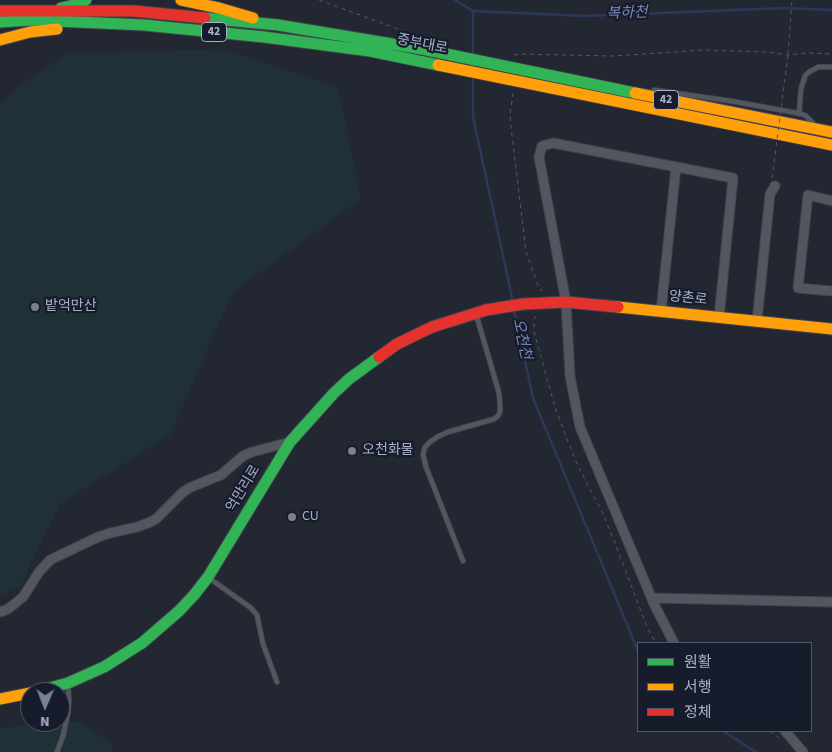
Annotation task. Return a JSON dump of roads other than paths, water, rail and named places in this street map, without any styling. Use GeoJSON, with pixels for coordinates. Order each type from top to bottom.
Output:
{"type":"FeatureCollection","features":[{"type":"Feature","properties":{"kind":"main road"},"geometry":{"type":"LineString","coordinates":[[46,11],[74,6],[86,0]]}},
{"type":"Feature","properties":{"kind":"main road"},"geometry":{"type":"LineString","coordinates":[[123,0],[144,25]]}},
{"type":"Feature","properties":{"kind":"main road"},"geometry":{"type":"LineString","coordinates":[[181,0],[219,8],[278,25]]}},
{"type":"Feature","properties":{"kind":"main road","name":"중부대로"},"geometry":{"type":"LineString","coordinates":[[0,10],[134,11],[278,25],[422,49],[611,88]]}},
{"type":"Feature","properties":{"kind":"main road","name":"중부대로"},"geometry":{"type":"LineString","coordinates":[[0,22],[32,20],[144,25],[264,37],[370,51],[832,145]]}},
{"type":"Feature","properties":{"kind":"main road"},"geometry":{"type":"LineString","coordinates":[[0,40],[30,32],[54,29],[144,30],[175,28]]}},
{"type":"Feature","properties":{"kind":"main road","name":"42"},"geometry":{"type":"LineString","coordinates":[[611,88],[831,132]]}},
{"type":"Feature","properties":{"kind":"main road","name":"양촌로"},"geometry":{"type":"LineString","coordinates":[[481,311],[522,304],[566,302],[832,329]]}},
{"type":"Feature","properties":{"kind":"main road","name":"억만리로"},"geometry":{"type":"LineString","coordinates":[[70,682],[104,667],[142,643],[179,611],[194,595],[208,577],[290,442],[349,379],[397,344],[432,327],[481,311]]}},
{"type":"Feature","properties":{"kind":"main road"},"geometry":{"type":"LineString","coordinates":[[0,699],[20,695]]}},
{"type":"Feature","properties":{"kind":"street"},"geometry":{"type":"LineString","coordinates":[[674,642],[652,598],[580,427],[570,376],[566,302],[539,156],[542,146],[553,143],[733,178],[719,317]]}},
{"type":"Feature","properties":{"kind":"street"},"geometry":{"type":"LineString","coordinates":[[661,311],[676,167]]}},
{"type":"Feature","properties":{"kind":"street"},"geometry":{"type":"LineString","coordinates":[[757,321],[773,190]]}},
{"type":"Feature","properties":{"kind":"street"},"geometry":{"type":"LineString","coordinates":[[832,201],[808,195],[798,288],[832,292]]}},
{"type":"Feature","properties":{"kind":"street"},"geometry":{"type":"LineString","coordinates":[[0,612],[8,609],[23,597],[44,565],[50,560],[98,537],[137,528],[148,523],[156,519],[189,488],[221,475],[243,456],[290,442]]}},
{"type":"Feature","properties":{"kind":"street"},"geometry":{"type":"LineString","coordinates":[[652,598],[832,602]]}},
{"type":"Feature","properties":{"kind":"street"},"geometry":{"type":"LineString","coordinates":[[787,732],[803,752]]}},
{"type":"Feature","properties":{"kind":"lane"},"geometry":{"type":"LineString","coordinates":[[799,114],[801,89],[805,76],[818,68],[832,67]]}},
{"type":"Feature","properties":{"kind":"lane"},"geometry":{"type":"LineString","coordinates":[[611,88],[667,92],[731,100],[806,116],[818,127],[831,132]]}},
{"type":"Feature","properties":{"kind":"lane"},"geometry":{"type":"LineString","coordinates":[[463,561],[426,467],[424,454],[425,447],[437,437],[494,419],[500,412],[496,382],[481,311]]}},
{"type":"Feature","properties":{"kind":"lane"},"geometry":{"type":"LineString","coordinates":[[208,577],[251,608],[257,615],[263,644],[277,682]]}},
{"type":"Feature","properties":{"kind":"lane"},"geometry":{"type":"LineString","coordinates":[[57,752],[64,732]]}},
{"type":"Feature","properties":{"kind":"waterway","name":"복하천"},"geometry":{"type":"LineString","coordinates":[[455,0],[473,11],[586,16],[785,8],[832,10]]}},
{"type":"Feature","properties":{"kind":"waterway","name":"오천천"},"geometry":{"type":"LineString","coordinates":[[473,11],[473,54]]}},
{"type":"Feature","properties":{"kind":"waterway","name":"오천천"},"geometry":{"type":"LineString","coordinates":[[473,77],[473,117],[513,302]]}},
{"type":"Feature","properties":{"kind":"waterway","name":"오천천"},"geometry":{"type":"LineString","coordinates":[[514,310],[533,398],[637,649]]}},
{"type":"Feature","properties":{"kind":"waterway","name":"오천천"},"geometry":{"type":"LineString","coordinates":[[725,732],[756,752]]}},
{"type":"Feature","properties":{"kind":"place","name":"밭억만산"},"geometry":{"type":"Point","coordinates":[35,307]}},
{"type":"Feature","properties":{"kind":"place","name":"오천화물"},"geometry":{"type":"Point","coordinates":[352,451]}},
{"type":"Feature","properties":{"kind":"place","name":"CU"},"geometry":{"type":"Point","coordinates":[292,517]}}]}
